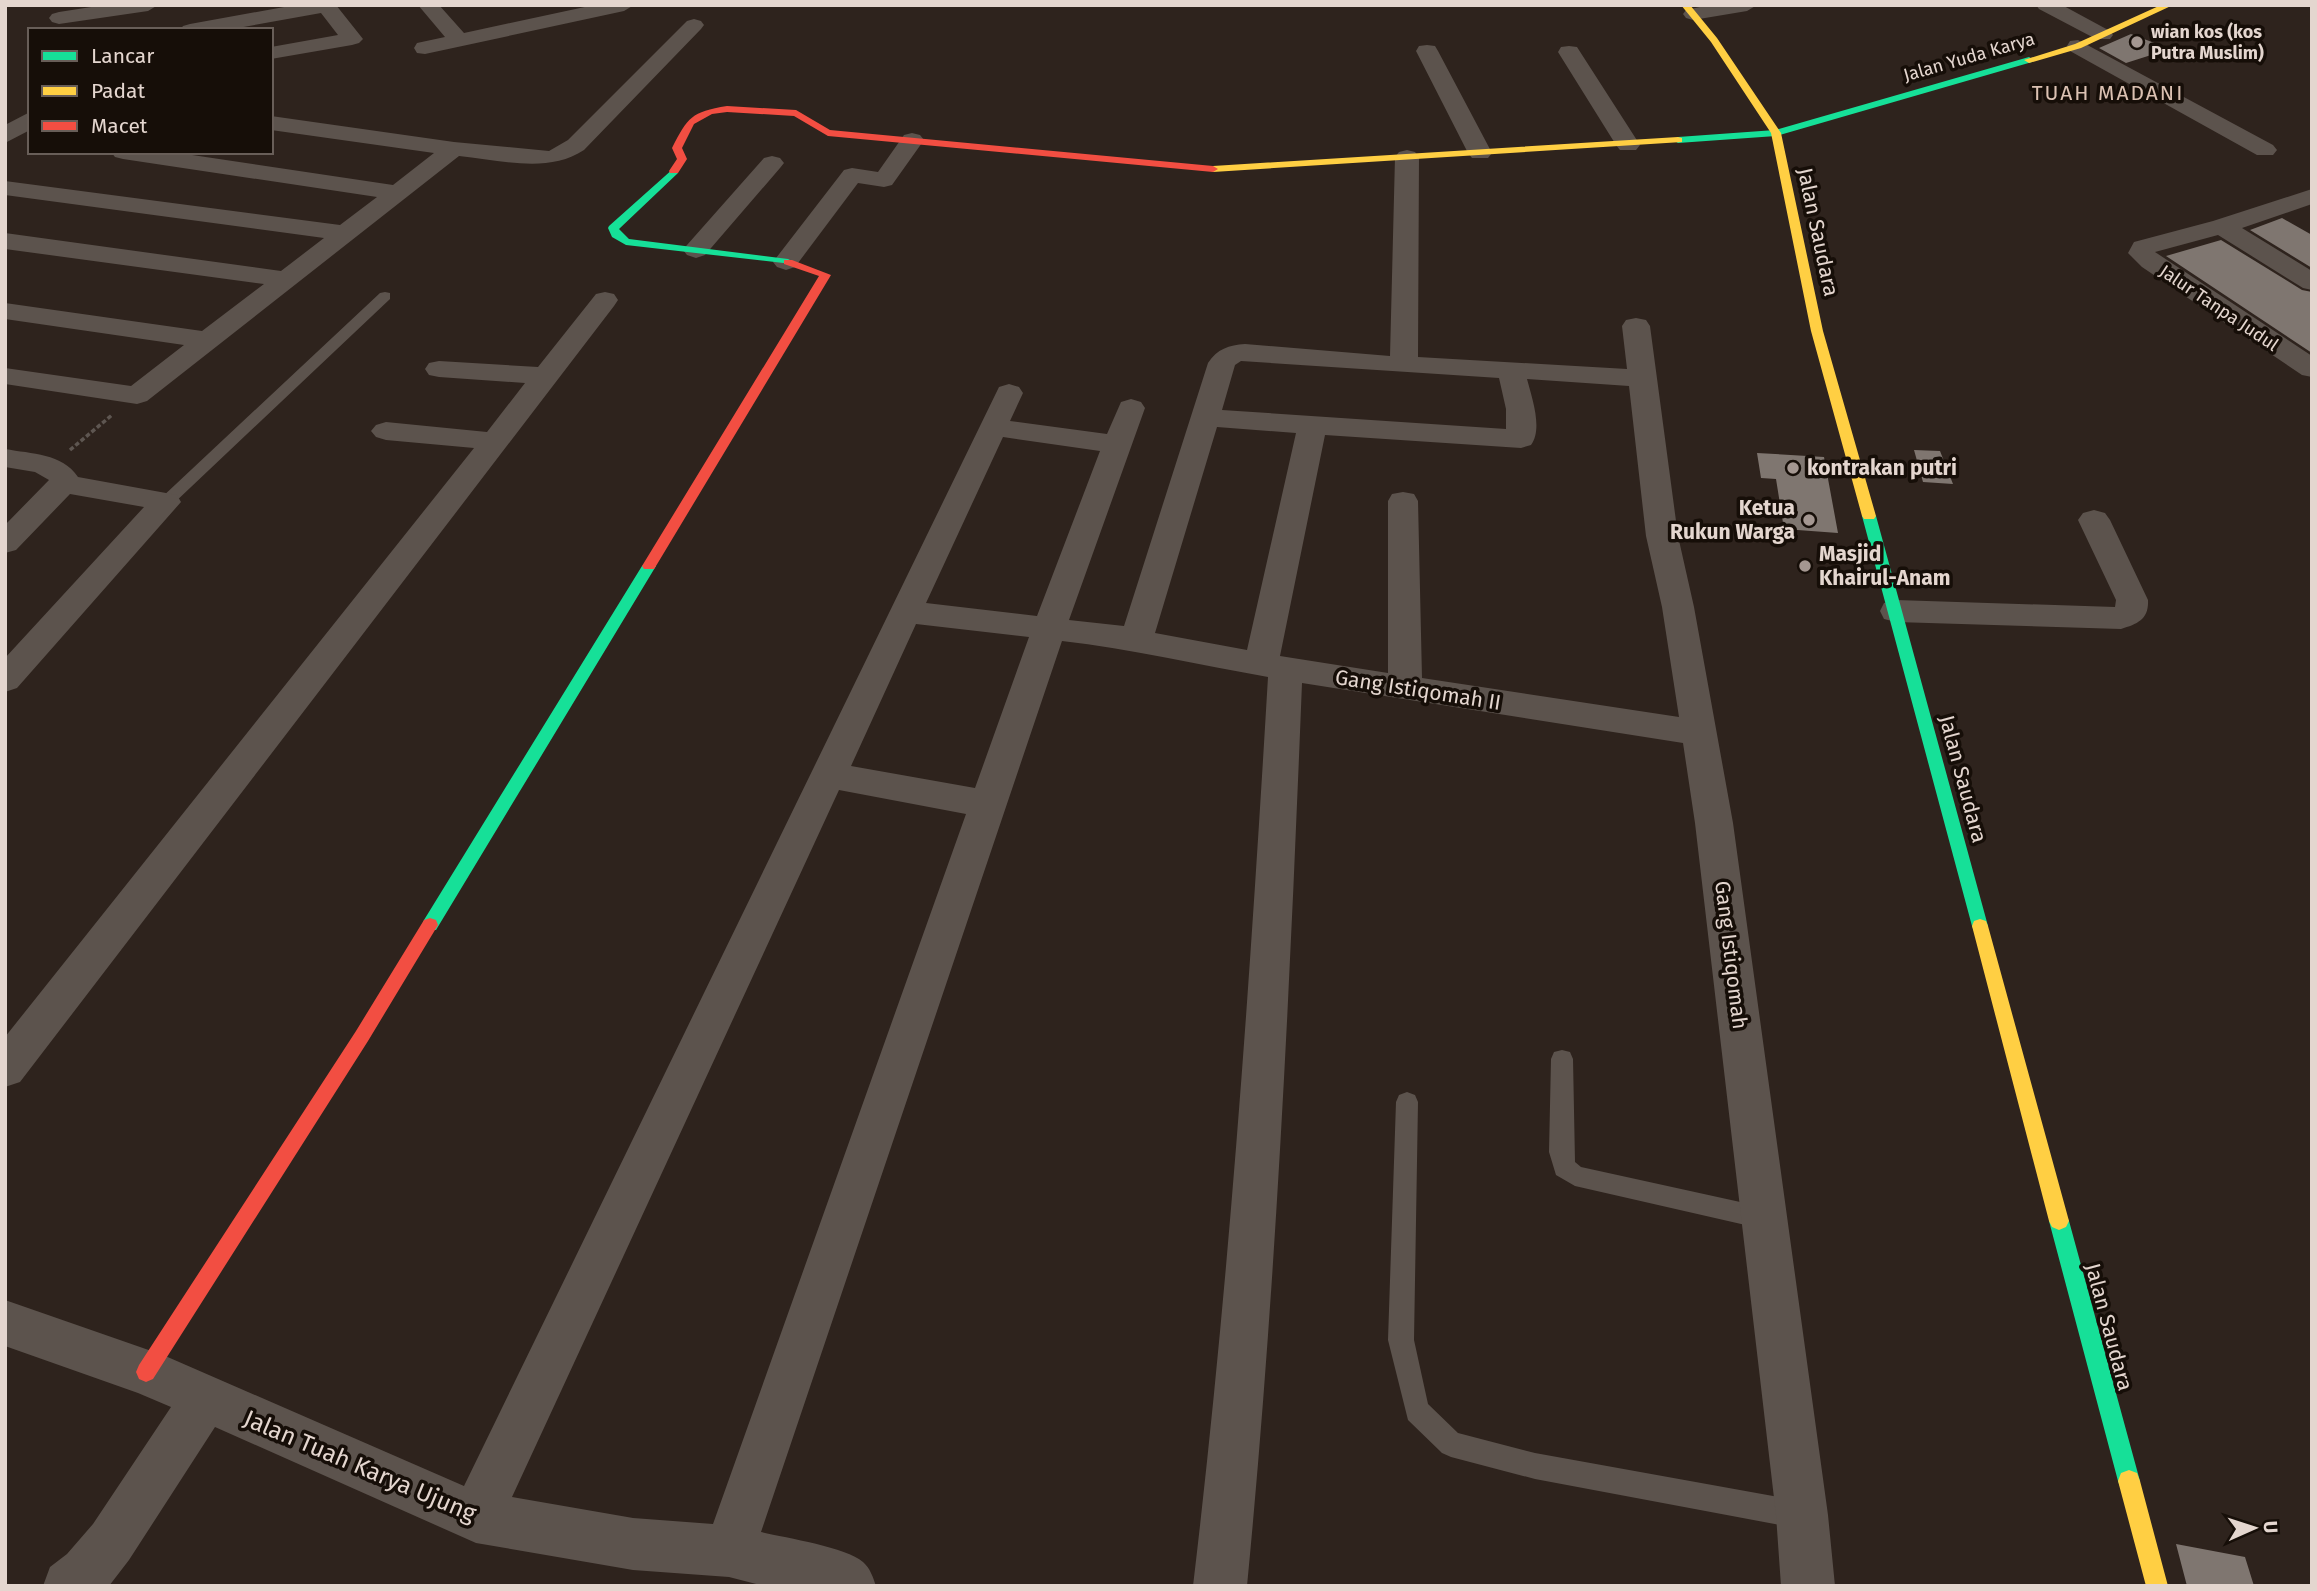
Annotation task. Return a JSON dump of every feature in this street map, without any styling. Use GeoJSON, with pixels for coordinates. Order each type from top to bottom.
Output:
{"type":"FeatureCollection","features":[{"type":"Feature","properties":{"kind":"street"},"geometry":{"type":"LineString","coordinates":[[59,18],[148,5]]}},
{"type":"Feature","properties":{"kind":"street"},"geometry":{"type":"LineString","coordinates":[[428,5],[459,41]]}},
{"type":"Feature","properties":{"kind":"street"},"geometry":{"type":"LineString","coordinates":[[425,48],[562,12],[624,5]]}},
{"type":"Feature","properties":{"kind":"street"},"geometry":{"type":"LineString","coordinates":[[1689,10],[1747,5]]}},
{"type":"Feature","properties":{"kind":"street"},"geometry":{"type":"LineString","coordinates":[[2046,5],[2103,35]]}},
{"type":"Feature","properties":{"kind":"street","name":"Jalan Yuda Karya"},"geometry":{"type":"LineString","coordinates":[[696,250],[626,242],[615,235],[613,228],[676,169],[681,159],[677,148],[690,122],[709,112],[727,109],[796,113],[828,133],[1201,170],[1628,145],[1776,133],[2078,46],[2169,5]]}},
{"type":"Feature","properties":{"kind":"street"},"geometry":{"type":"LineString","coordinates":[[201,28],[326,6],[352,39],[273,53]]}},
{"type":"Feature","properties":{"kind":"street","name":"Jalan Saudara"},"geometry":{"type":"LineString","coordinates":[[1689,10],[1714,40],[1776,133],[1817,331],[1896,611],[2157,1586]]}},
{"type":"Feature","properties":{"kind":"street"},"geometry":{"type":"LineString","coordinates":[[273,123],[454,149],[549,158],[566,153],[694,25]]}},
{"type":"Feature","properties":{"kind":"street"},"geometry":{"type":"LineString","coordinates":[[2078,46],[2265,150]]}},
{"type":"Feature","properties":{"kind":"street"},"geometry":{"type":"LineString","coordinates":[[1427,51],[1480,153]]}},
{"type":"Feature","properties":{"kind":"street"},"geometry":{"type":"LineString","coordinates":[[1569,52],[1628,145]]}},
{"type":"Feature","properties":{"kind":"street"},"geometry":{"type":"LineString","coordinates":[[5,135],[21,122]]}},
{"type":"Feature","properties":{"kind":"street"},"geometry":{"type":"LineString","coordinates":[[786,262],[852,175],[884,180],[912,140]]}},
{"type":"Feature","properties":{"kind":"street"},"geometry":{"type":"LineString","coordinates":[[5,376],[136,394],[454,149]]}},
{"type":"Feature","properties":{"kind":"street"},"geometry":{"type":"LineString","coordinates":[[1404,365],[1406,157]]}},
{"type":"Feature","properties":{"kind":"street"},"geometry":{"type":"LineString","coordinates":[[5,239],[121,160],[399,193]]}},
{"type":"Feature","properties":{"kind":"street"},"geometry":{"type":"LineString","coordinates":[[696,250],[772,163]]}},
{"type":"Feature","properties":{"kind":"street"},"geometry":{"type":"LineString","coordinates":[[5,188],[344,233]]}},
{"type":"Feature","properties":{"kind":"street","name":"Jalur Tanpa Judul"},"geometry":{"type":"LineString","coordinates":[[2312,196],[2222,226],[2143,247],[2141,253],[2312,369]]}},
{"type":"Feature","properties":{"kind":"street"},"geometry":{"type":"LineString","coordinates":[[2278,207],[2300,220]]}},
{"type":"Feature","properties":{"kind":"street"},"geometry":{"type":"LineString","coordinates":[[2222,226],[2312,282]]}},
{"type":"Feature","properties":{"kind":"street"},"geometry":{"type":"LineString","coordinates":[[5,239],[285,279]]}},
{"type":"Feature","properties":{"kind":"street"},"geometry":{"type":"LineString","coordinates":[[146,1372],[362,1036],[825,275],[786,262],[696,250]]}},
{"type":"Feature","properties":{"kind":"street"},"geometry":{"type":"LineString","coordinates":[[5,1069],[605,300]]}},
{"type":"Feature","properties":{"kind":"street"},"geometry":{"type":"LineString","coordinates":[[5,311],[205,340]]}},
{"type":"Feature","properties":{"kind":"street","name":"Gang Istiqomah"},"geometry":{"type":"LineString","coordinates":[[1636,326],[1662,536],[1678,607],[1700,733],[1729,937],[1802,1515],[1808,1586]]}},
{"type":"Feature","properties":{"kind":"street"},"geometry":{"type":"LineString","coordinates":[[1137,639],[1222,363],[1227,356],[1237,352],[1404,365],[1642,378]]}},
{"type":"Feature","properties":{"kind":"street"},"geometry":{"type":"LineString","coordinates":[[439,369],[544,376]]}},
{"type":"Feature","properties":{"kind":"street"},"geometry":{"type":"LineString","coordinates":[[1206,418],[1521,439],[1520,409],[1511,370]]}},
{"type":"Feature","properties":{"kind":"street"},"geometry":{"type":"LineString","coordinates":[[476,1517],[1001,410],[1124,426],[1049,629],[729,1550]]}},
{"type":"Feature","properties":{"kind":"street"},"geometry":{"type":"LineString","coordinates":[[1220,1586],[1235,1448],[1270,981],[1273,667],[1312,425]]}},
{"type":"Feature","properties":{"kind":"street"},"geometry":{"type":"LineString","coordinates":[[386,431],[493,442]]}},
{"type":"Feature","properties":{"kind":"street"},"geometry":{"type":"LineString","coordinates":[[5,458],[57,475],[166,502],[5,680]]}},
{"type":"Feature","properties":{"kind":"street"},"geometry":{"type":"LineString","coordinates":[[5,543],[57,475]]}},
{"type":"Feature","properties":{"kind":"street"},"geometry":{"type":"LineString","coordinates":[[1403,501],[1405,687]]}},
{"type":"Feature","properties":{"kind":"street"},"geometry":{"type":"LineString","coordinates":[[1896,611],[2121,618],[2132,611],[2132,600],[2094,520]]}},
{"type":"Feature","properties":{"kind":"street","name":"Gang Istiqomah II"},"geometry":{"type":"LineString","coordinates":[[907,612],[1137,639],[1154,645],[1273,667],[1700,733]]}},
{"type":"Feature","properties":{"kind":"street"},"geometry":{"type":"LineString","coordinates":[[830,775],[988,804]]}},
{"type":"Feature","properties":{"kind":"street","name":"Jalan Tuah Karya Ujung"},"geometry":{"type":"LineString","coordinates":[[5,1323],[146,1372],[476,1517],[633,1544],[729,1550],[842,1578],[850,1586]]}},
{"type":"Feature","properties":{"kind":"street"},"geometry":{"type":"LineString","coordinates":[[69,1586],[86,1573],[111,1542],[205,1399]]}},
{"type":"Feature","properties":{"kind":"lane"},"geometry":{"type":"LineString","coordinates":[[166,502],[385,296]]}},
{"type":"Feature","properties":{"kind":"lane"},"geometry":{"type":"LineString","coordinates":[[1562,1059],[1560,1152],[1564,1168],[1575,1176],[1763,1218]]}},
{"type":"Feature","properties":{"kind":"lane"},"geometry":{"type":"LineString","coordinates":[[1406,1102],[1401,1340],[1417,1411],[1451,1444],[1535,1465],[1802,1515]]}},
{"type":"Feature","properties":{"kind":"path"},"geometry":{"type":"LineString","coordinates":[[57,475],[136,394]]}},
{"type":"Feature","properties":{"kind":"building"},"geometry":{"type":"Polygon","coordinates":[[[2131,34],[2170,49],[2126,63],[2099,48],[2131,34]]]}},
{"type":"Feature","properties":{"kind":"building"},"geometry":{"type":"Polygon","coordinates":[[[2282,218],[2312,235],[2312,268],[2250,230],[2282,218]]]}},
{"type":"Feature","properties":{"kind":"building"},"geometry":{"type":"Polygon","coordinates":[[[2221,240],[2302,290],[2312,292],[2312,353],[2166,256],[2221,240]]]}},
{"type":"Feature","properties":{"kind":"building"},"geometry":{"type":"Polygon","coordinates":[[[1914,450],[1940,451],[1953,484],[1923,482],[1914,450]]]}},
{"type":"Feature","properties":{"kind":"building"},"geometry":{"type":"Polygon","coordinates":[[[1757,453],[1824,457],[1838,533],[1784,529],[1776,479],[1761,478],[1757,453]]]}},
{"type":"Feature","properties":{"kind":"building"},"geometry":{"type":"Polygon","coordinates":[[[2176,1544],[2245,1557],[2254,1586],[2187,1586],[2176,1544]]]}},
{"type":"Feature","properties":{"kind":"traffic: fast"},"geometry":{"type":"LineString","coordinates":[[1678,140],[1776,133],[2029,60]]}},
{"type":"Feature","properties":{"kind":"traffic: fast"},"geometry":{"type":"LineString","coordinates":[[674,171],[613,228],[616,235],[626,242],[788,262]]}},
{"type":"Feature","properties":{"kind":"traffic: fast"},"geometry":{"type":"LineString","coordinates":[[1869,516],[1980,926]]}},
{"type":"Feature","properties":{"kind":"traffic: fast"},"geometry":{"type":"LineString","coordinates":[[430,925],[649,566]]}},
{"type":"Feature","properties":{"kind":"traffic: fast"},"geometry":{"type":"LineString","coordinates":[[2059,1221],[2129,1481]]}},
{"type":"Feature","properties":{"kind":"traffic: slow"},"geometry":{"type":"LineString","coordinates":[[1685,5],[1714,40],[1776,133],[1817,331],[1869,516]]}},
{"type":"Feature","properties":{"kind":"traffic: slow"},"geometry":{"type":"LineString","coordinates":[[2029,60],[2078,46],[2169,5]]}},
{"type":"Feature","properties":{"kind":"traffic: slow"},"geometry":{"type":"LineString","coordinates":[[1213,169],[1678,140]]}},
{"type":"Feature","properties":{"kind":"traffic: slow"},"geometry":{"type":"LineString","coordinates":[[1980,926],[2059,1221]]}},
{"type":"Feature","properties":{"kind":"traffic: slow"},"geometry":{"type":"LineString","coordinates":[[2129,1481],[2157,1586]]}},
{"type":"Feature","properties":{"kind":"traffic: jam"},"geometry":{"type":"LineString","coordinates":[[674,171],[682,159],[677,148],[690,122],[709,112],[727,109],[796,113],[828,133],[1213,169]]}},
{"type":"Feature","properties":{"kind":"traffic: jam"},"geometry":{"type":"LineString","coordinates":[[649,566],[825,275],[788,262]]}},
{"type":"Feature","properties":{"kind":"traffic: jam"},"geometry":{"type":"LineString","coordinates":[[146,1372],[362,1036],[430,925]]}},
{"type":"Feature","properties":{"kind":"place","name":"wian kos (kos Putra Muslim)"},"geometry":{"type":"Point","coordinates":[2137,42]}},
{"type":"Feature","properties":{"kind":"place","name":"kontrakan putri"},"geometry":{"type":"Point","coordinates":[1793,468]}},
{"type":"Feature","properties":{"kind":"place","name":"Ketua Rukun Warga"},"geometry":{"type":"Point","coordinates":[1809,520]}},
{"type":"Feature","properties":{"kind":"place","name":"Masjid Khairul-Anam"},"geometry":{"type":"Point","coordinates":[1805,566]}},
{"type":"Feature","properties":{"kind":"district","name":"TUAH MADANI"},"geometry":{"type":"Point","coordinates":[2108,93]}}]}
